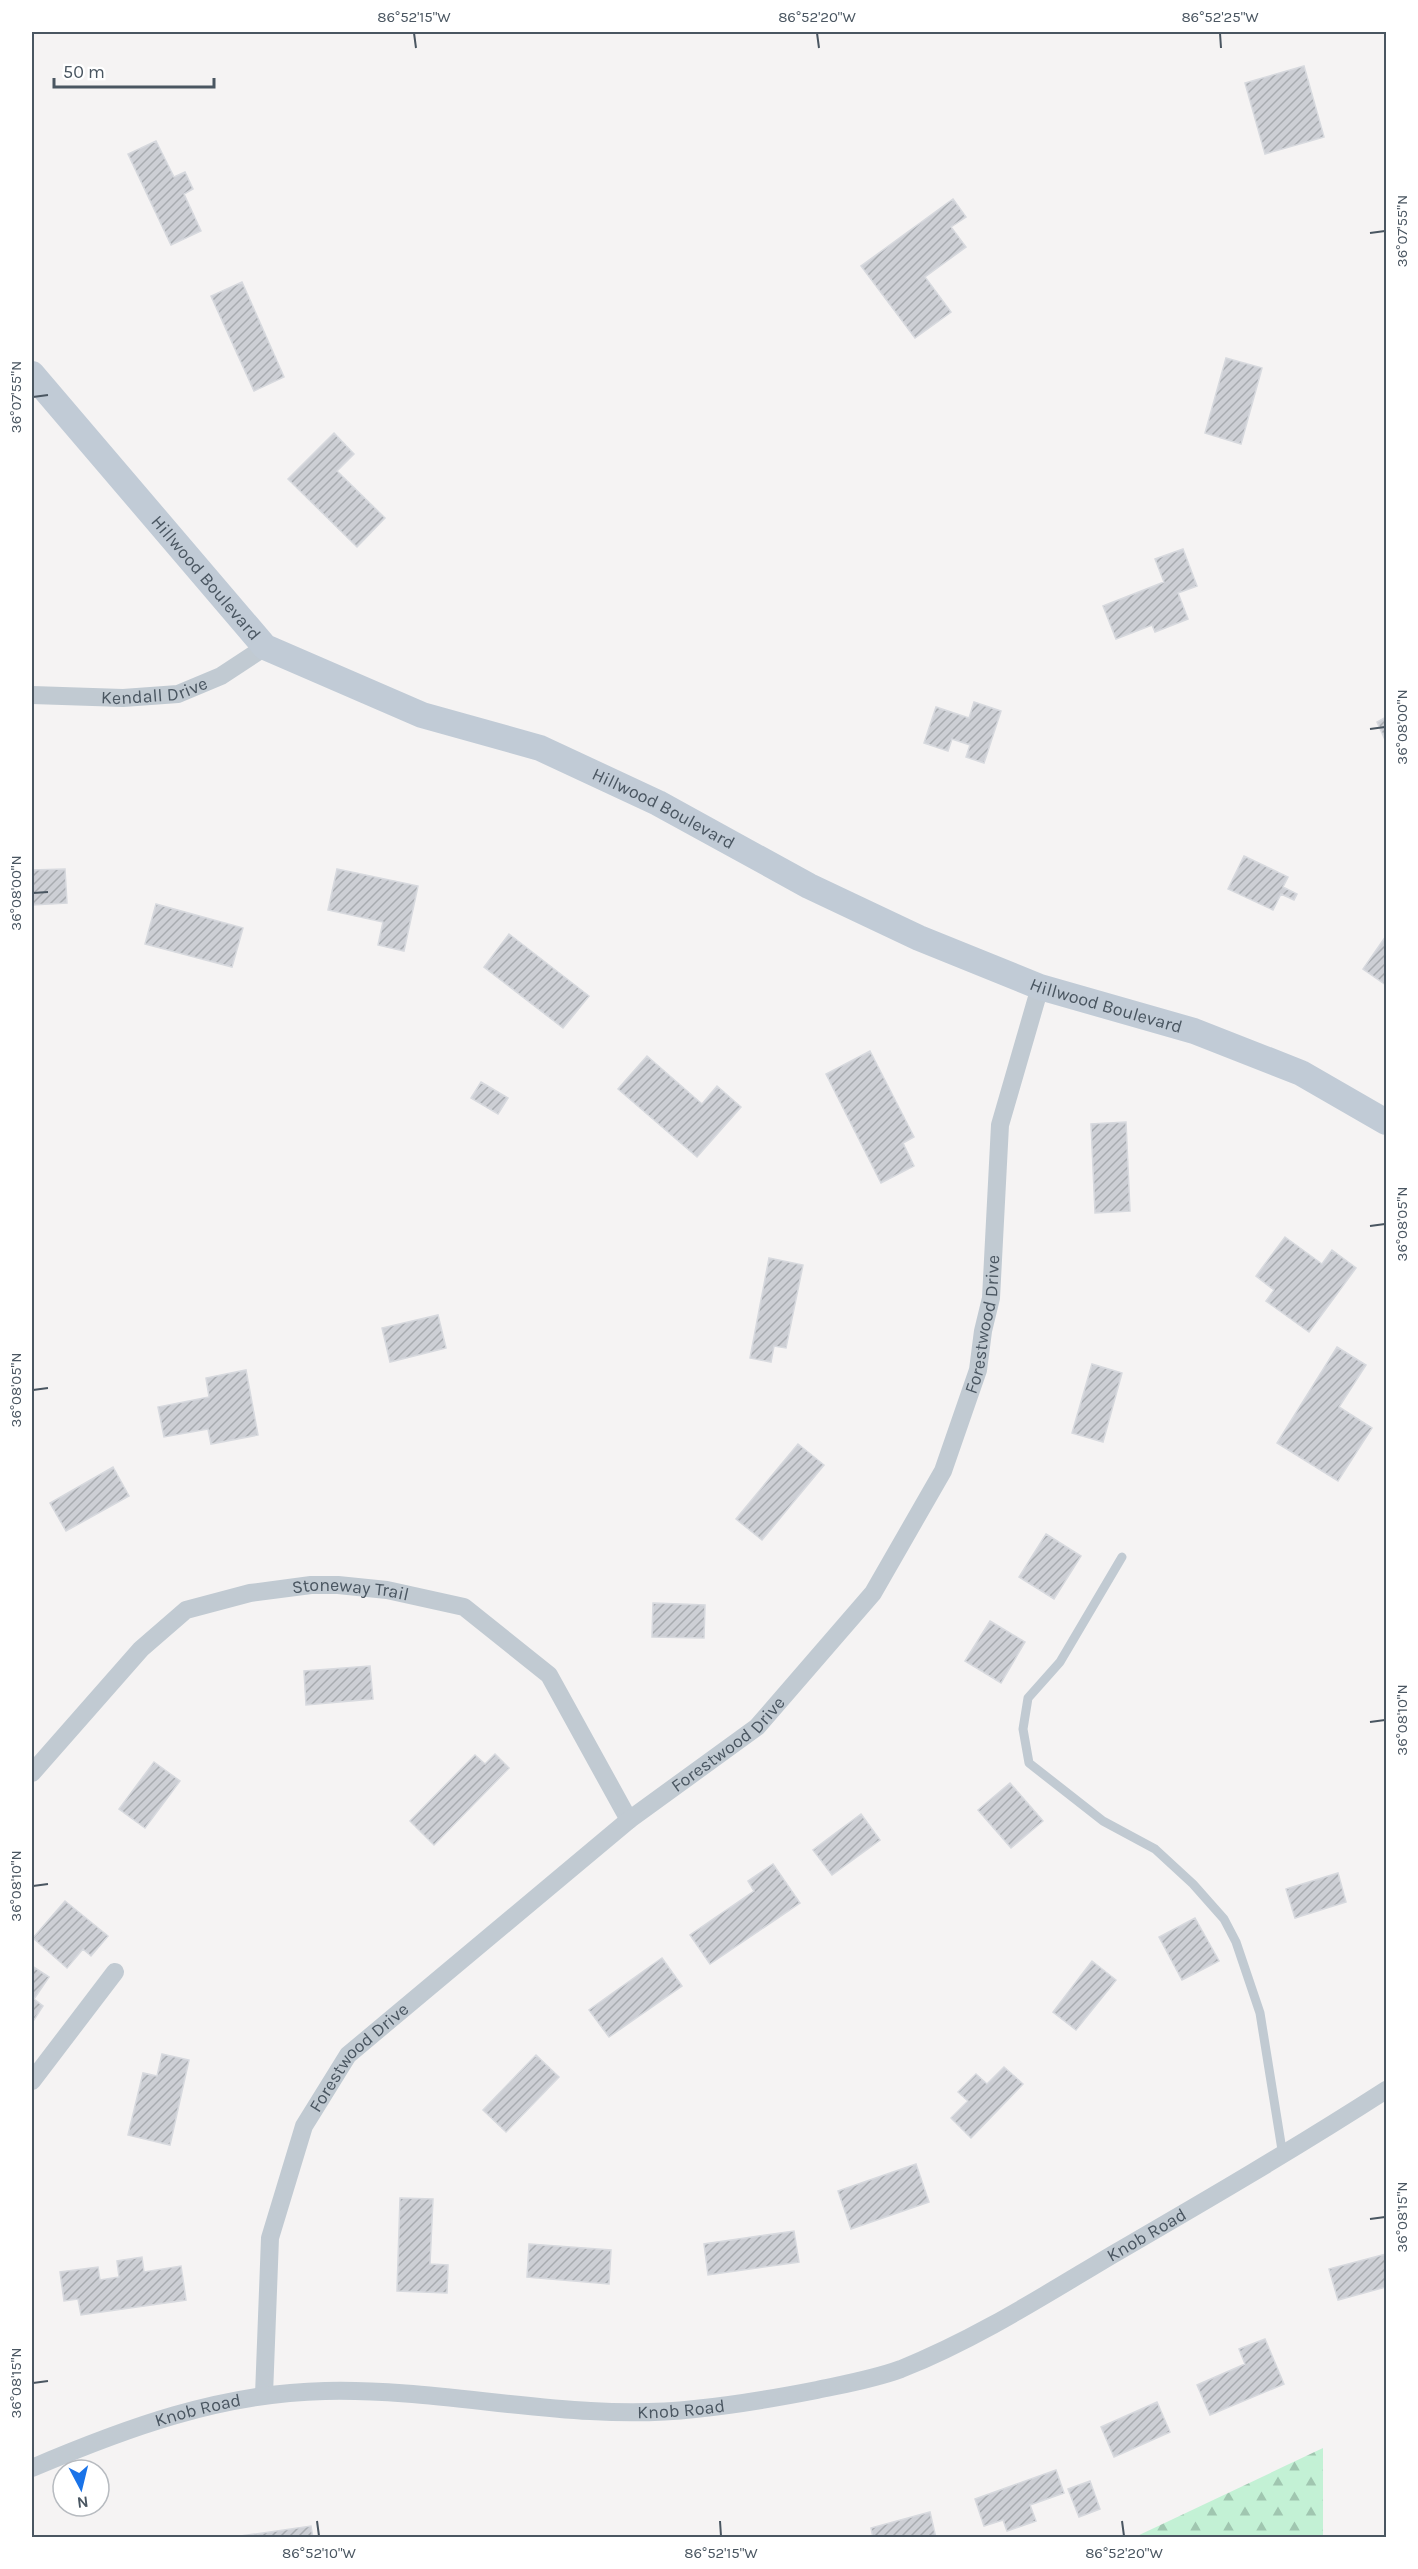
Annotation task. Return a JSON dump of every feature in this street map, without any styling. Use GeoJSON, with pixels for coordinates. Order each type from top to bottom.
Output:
{"type":"FeatureCollection","features":[{"type":"Feature","properties":{"kind":"street","name":"Hillwood Boulevard"},"geometry":{"type":"LineString","coordinates":[[32,374],[265,647],[422,715],[540,748],[570,760],[658,803],[830,897],[919,938],[1040,987],[1194,1031],[1301,1073],[1386,1122]]}},
{"type":"Feature","properties":{"kind":"street","name":"Kendall Drive"},"geometry":{"type":"LineString","coordinates":[[32,695],[123,698],[178,694],[221,676],[265,647]]}},
{"type":"Feature","properties":{"kind":"street","name":"Forestwood Drive"},"geometry":{"type":"LineString","coordinates":[[264,2395],[270,2238],[304,2126],[348,2055],[628,1820],[757,1727],[873,1593],[944,1471],[978,1370],[983,1331],[991,1298],[1000,1125],[1040,987]]}},
{"type":"Feature","properties":{"kind":"street","name":"Stoneway Trail"},"geometry":{"type":"LineString","coordinates":[[32,1773],[141,1648],[186,1610],[249,1593],[311,1585],[338,1585],[387,1590],[464,1607],[549,1675],[628,1820]]}},
{"type":"Feature","properties":{"kind":"street"},"geometry":{"type":"LineString","coordinates":[[32,2081],[115,1972]]}},
{"type":"Feature","properties":{"kind":"street","name":"Knob Road"},"geometry":{"type":"LineString","coordinates":[[32,2468],[106,2437],[185,2410],[264,2395],[326,2390],[420,2395],[621,2414],[693,2410],[784,2396],[873,2378],[901,2369],[960,2342],[1032,2304],[1283,2156],[1386,2090]]}},
{"type":"Feature","properties":{"kind":"lane"},"geometry":{"type":"LineString","coordinates":[[1122,1557],[1060,1662],[1028,1698],[1023,1729],[1029,1762],[1103,1821],[1155,1849],[1193,1884],[1224,1919],[1241,1953],[1260,2013],[1283,2156]]}},
{"type":"Feature","properties":{"kind":"green space"},"geometry":{"type":"Polygon","coordinates":[[[1323,2448],[1323,2537],[1135,2537],[1323,2448]]]}},
{"type":"Feature","properties":{"kind":"building"},"geometry":{"type":"Polygon","coordinates":[[[1304,66],[1324,137],[1265,154],[1245,83],[1304,66]]]}},
{"type":"Feature","properties":{"kind":"building"},"geometry":{"type":"Polygon","coordinates":[[[156,141],[174,177],[185,172],[193,189],[184,194],[201,231],[171,245],[128,154],[156,141]]]}},
{"type":"Feature","properties":{"kind":"building"},"geometry":{"type":"Polygon","coordinates":[[[953,199],[966,217],[951,227],[966,247],[925,277],[951,312],[915,338],[861,266],[953,199]]]}},
{"type":"Feature","properties":{"kind":"building"},"geometry":{"type":"Polygon","coordinates":[[[242,282],[284,377],[254,391],[211,296],[242,282]]]}},
{"type":"Feature","properties":{"kind":"building"},"geometry":{"type":"Polygon","coordinates":[[[1226,358],[1262,368],[1241,444],[1205,433],[1226,358]]]}},
{"type":"Feature","properties":{"kind":"building"},"geometry":{"type":"Polygon","coordinates":[[[334,433],[354,454],[337,471],[385,518],[357,547],[288,479],[334,433]]]}},
{"type":"Feature","properties":{"kind":"building"},"geometry":{"type":"Polygon","coordinates":[[[1183,549],[1197,586],[1178,593],[1188,619],[1155,632],[1152,625],[1116,639],[1103,606],[1164,582],[1155,559],[1183,549]]]}},
{"type":"Feature","properties":{"kind":"building"},"geometry":{"type":"Polygon","coordinates":[[[974,702],[1001,711],[984,763],[966,757],[970,745],[952,739],[948,751],[924,743],[936,707],[969,718],[974,702]]]}},
{"type":"Feature","properties":{"kind":"building"},"geometry":{"type":"Polygon","coordinates":[[[1386,717],[1386,742],[1377,722],[1386,717]]]}},
{"type":"Feature","properties":{"kind":"building"},"geometry":{"type":"Polygon","coordinates":[[[1244,856],[1288,877],[1283,887],[1297,894],[1294,900],[1281,894],[1273,910],[1228,889],[1244,856]]]}},
{"type":"Feature","properties":{"kind":"building"},"geometry":{"type":"Polygon","coordinates":[[[65,869],[67,903],[32,905],[32,870],[65,869]]]}},
{"type":"Feature","properties":{"kind":"building"},"geometry":{"type":"Polygon","coordinates":[[[337,869],[418,886],[404,951],[378,945],[383,922],[328,910],[337,869]]]}},
{"type":"Feature","properties":{"kind":"building"},"geometry":{"type":"Polygon","coordinates":[[[156,904],[243,928],[232,967],[145,944],[156,904]]]}},
{"type":"Feature","properties":{"kind":"building"},"geometry":{"type":"Polygon","coordinates":[[[509,934],[589,996],[563,1028],[484,967],[509,934]]]}},
{"type":"Feature","properties":{"kind":"building"},"geometry":{"type":"Polygon","coordinates":[[[1386,936],[1386,985],[1363,969],[1386,936]]]}},
{"type":"Feature","properties":{"kind":"building"},"geometry":{"type":"Polygon","coordinates":[[[870,1051],[914,1137],[903,1143],[914,1166],[881,1183],[826,1074],[870,1051]]]}},
{"type":"Feature","properties":{"kind":"building"},"geometry":{"type":"Polygon","coordinates":[[[647,1056],[702,1104],[717,1086],[741,1107],[697,1157],[618,1089],[647,1056]]]}},
{"type":"Feature","properties":{"kind":"building"},"geometry":{"type":"Polygon","coordinates":[[[481,1082],[508,1098],[498,1114],[471,1098],[481,1082]]]}},
{"type":"Feature","properties":{"kind":"building"},"geometry":{"type":"Polygon","coordinates":[[[1126,1122],[1130,1211],[1095,1213],[1091,1124],[1126,1122]]]}},
{"type":"Feature","properties":{"kind":"building"},"geometry":{"type":"Polygon","coordinates":[[[1285,1237],[1322,1264],[1332,1250],[1356,1268],[1309,1332],[1266,1301],[1274,1290],[1256,1276],[1285,1237]]]}},
{"type":"Feature","properties":{"kind":"building"},"geometry":{"type":"Polygon","coordinates":[[[769,1258],[803,1265],[786,1348],[774,1346],[771,1362],[750,1358],[769,1258]]]}},
{"type":"Feature","properties":{"kind":"building"},"geometry":{"type":"Polygon","coordinates":[[[438,1315],[446,1348],[390,1362],[382,1328],[438,1315]]]}},
{"type":"Feature","properties":{"kind":"building"},"geometry":{"type":"Polygon","coordinates":[[[1337,1347],[1366,1365],[1339,1407],[1372,1428],[1338,1481],[1277,1443],[1337,1347]]]}},
{"type":"Feature","properties":{"kind":"building"},"geometry":{"type":"Polygon","coordinates":[[[1092,1364],[1122,1373],[1103,1442],[1072,1433],[1092,1364]]]}},
{"type":"Feature","properties":{"kind":"building"},"geometry":{"type":"Polygon","coordinates":[[[246,1370],[258,1435],[211,1444],[208,1429],[164,1437],[158,1407],[209,1397],[206,1378],[246,1370]]]}},
{"type":"Feature","properties":{"kind":"building"},"geometry":{"type":"Polygon","coordinates":[[[798,1444],[824,1465],[762,1540],[736,1519],[798,1444]]]}},
{"type":"Feature","properties":{"kind":"building"},"geometry":{"type":"Polygon","coordinates":[[[113,1467],[129,1496],[66,1531],[50,1503],[113,1467]]]}},
{"type":"Feature","properties":{"kind":"building"},"geometry":{"type":"Polygon","coordinates":[[[1046,1534],[1081,1556],[1054,1599],[1019,1577],[1046,1534]]]}},
{"type":"Feature","properties":{"kind":"building"},"geometry":{"type":"Polygon","coordinates":[[[653,1603],[705,1605],[704,1638],[652,1637],[653,1603]]]}},
{"type":"Feature","properties":{"kind":"building"},"geometry":{"type":"Polygon","coordinates":[[[990,1621],[1025,1642],[1001,1683],[965,1661],[990,1621]]]}},
{"type":"Feature","properties":{"kind":"building"},"geometry":{"type":"Polygon","coordinates":[[[370,1666],[373,1699],[306,1705],[304,1671],[370,1666]]]}},
{"type":"Feature","properties":{"kind":"building"},"geometry":{"type":"Polygon","coordinates":[[[495,1754],[509,1768],[434,1845],[410,1821],[475,1755],[485,1764],[495,1754]]]}},
{"type":"Feature","properties":{"kind":"building"},"geometry":{"type":"Polygon","coordinates":[[[154,1762],[180,1781],[145,1828],[119,1809],[154,1762]]]}},
{"type":"Feature","properties":{"kind":"building"},"geometry":{"type":"Polygon","coordinates":[[[1010,1783],[1043,1821],[1011,1848],[978,1810],[1010,1783]]]}},
{"type":"Feature","properties":{"kind":"building"},"geometry":{"type":"Polygon","coordinates":[[[861,1814],[880,1840],[832,1875],[813,1850],[861,1814]]]}},
{"type":"Feature","properties":{"kind":"building"},"geometry":{"type":"Polygon","coordinates":[[[773,1864],[800,1903],[710,1964],[690,1935],[754,1891],[748,1881],[773,1864]]]}},
{"type":"Feature","properties":{"kind":"building"},"geometry":{"type":"Polygon","coordinates":[[[1338,1873],[1346,1902],[1295,1918],[1286,1889],[1338,1873]]]}},
{"type":"Feature","properties":{"kind":"building"},"geometry":{"type":"Polygon","coordinates":[[[65,1901],[108,1936],[91,1956],[83,1949],[67,1968],[33,1938],[65,1901]]]}},
{"type":"Feature","properties":{"kind":"building"},"geometry":{"type":"Polygon","coordinates":[[[1195,1918],[1219,1961],[1182,1980],[1159,1937],[1195,1918]]]}},
{"type":"Feature","properties":{"kind":"building"},"geometry":{"type":"Polygon","coordinates":[[[662,1958],[682,1986],[609,2037],[589,2010],[662,1958]]]}},
{"type":"Feature","properties":{"kind":"building"},"geometry":{"type":"Polygon","coordinates":[[[1092,1961],[1116,1980],[1076,2030],[1053,2012],[1092,1961]]]}},
{"type":"Feature","properties":{"kind":"building"},"geometry":{"type":"Polygon","coordinates":[[[32,1966],[49,1977],[34,1999],[43,2006],[32,2023],[32,1966]]]}},
{"type":"Feature","properties":{"kind":"building"},"geometry":{"type":"Polygon","coordinates":[[[162,2054],[189,2060],[170,2145],[128,2135],[143,2073],[157,2076],[162,2054]]]}},
{"type":"Feature","properties":{"kind":"building"},"geometry":{"type":"Polygon","coordinates":[[[536,2055],[559,2077],[506,2132],[483,2110],[536,2055]]]}},
{"type":"Feature","properties":{"kind":"building"},"geometry":{"type":"Polygon","coordinates":[[[1004,2067],[1023,2084],[971,2138],[951,2118],[968,2101],[958,2092],[976,2074],[987,2084],[1004,2067]]]}},
{"type":"Feature","properties":{"kind":"building"},"geometry":{"type":"Polygon","coordinates":[[[916,2164],[929,2202],[851,2229],[838,2191],[916,2164]]]}},
{"type":"Feature","properties":{"kind":"building"},"geometry":{"type":"Polygon","coordinates":[[[400,2198],[433,2199],[430,2264],[448,2265],[447,2293],[397,2291],[400,2198]]]}},
{"type":"Feature","properties":{"kind":"building"},"geometry":{"type":"Polygon","coordinates":[[[794,2231],[799,2262],[708,2275],[704,2244],[794,2231]]]}},
{"type":"Feature","properties":{"kind":"building"},"geometry":{"type":"Polygon","coordinates":[[[529,2244],[611,2250],[609,2284],[527,2277],[529,2244]]]}},
{"type":"Feature","properties":{"kind":"building"},"geometry":{"type":"Polygon","coordinates":[[[1386,2254],[1386,2287],[1338,2300],[1329,2269],[1386,2254]]]}},
{"type":"Feature","properties":{"kind":"building"},"geometry":{"type":"Polygon","coordinates":[[[142,2257],[144,2272],[181,2266],[186,2300],[81,2315],[78,2299],[64,2301],[60,2272],[98,2267],[100,2280],[119,2277],[117,2261],[142,2257]]]}},
{"type":"Feature","properties":{"kind":"building"},"geometry":{"type":"Polygon","coordinates":[[[1265,2339],[1284,2384],[1210,2415],[1197,2385],[1245,2364],[1239,2349],[1265,2339]]]}},
{"type":"Feature","properties":{"kind":"building"},"geometry":{"type":"Polygon","coordinates":[[[1157,2402],[1170,2432],[1114,2457],[1101,2427],[1157,2402]]]}},
{"type":"Feature","properties":{"kind":"building"},"geometry":{"type":"Polygon","coordinates":[[[1056,2470],[1064,2493],[1030,2505],[1036,2521],[1007,2531],[1003,2520],[984,2526],[975,2499],[1056,2470]]]}},
{"type":"Feature","properties":{"kind":"building"},"geometry":{"type":"Polygon","coordinates":[[[1090,2481],[1100,2509],[1079,2517],[1068,2489],[1090,2481]]]}},
{"type":"Feature","properties":{"kind":"building"},"geometry":{"type":"Polygon","coordinates":[[[930,2512],[936,2538],[873,2538],[871,2528],[930,2512]]]}},
{"type":"Feature","properties":{"kind":"building"},"geometry":{"type":"Polygon","coordinates":[[[311,2526],[313,2538],[234,2538],[234,2537],[311,2526]]]}}]}
